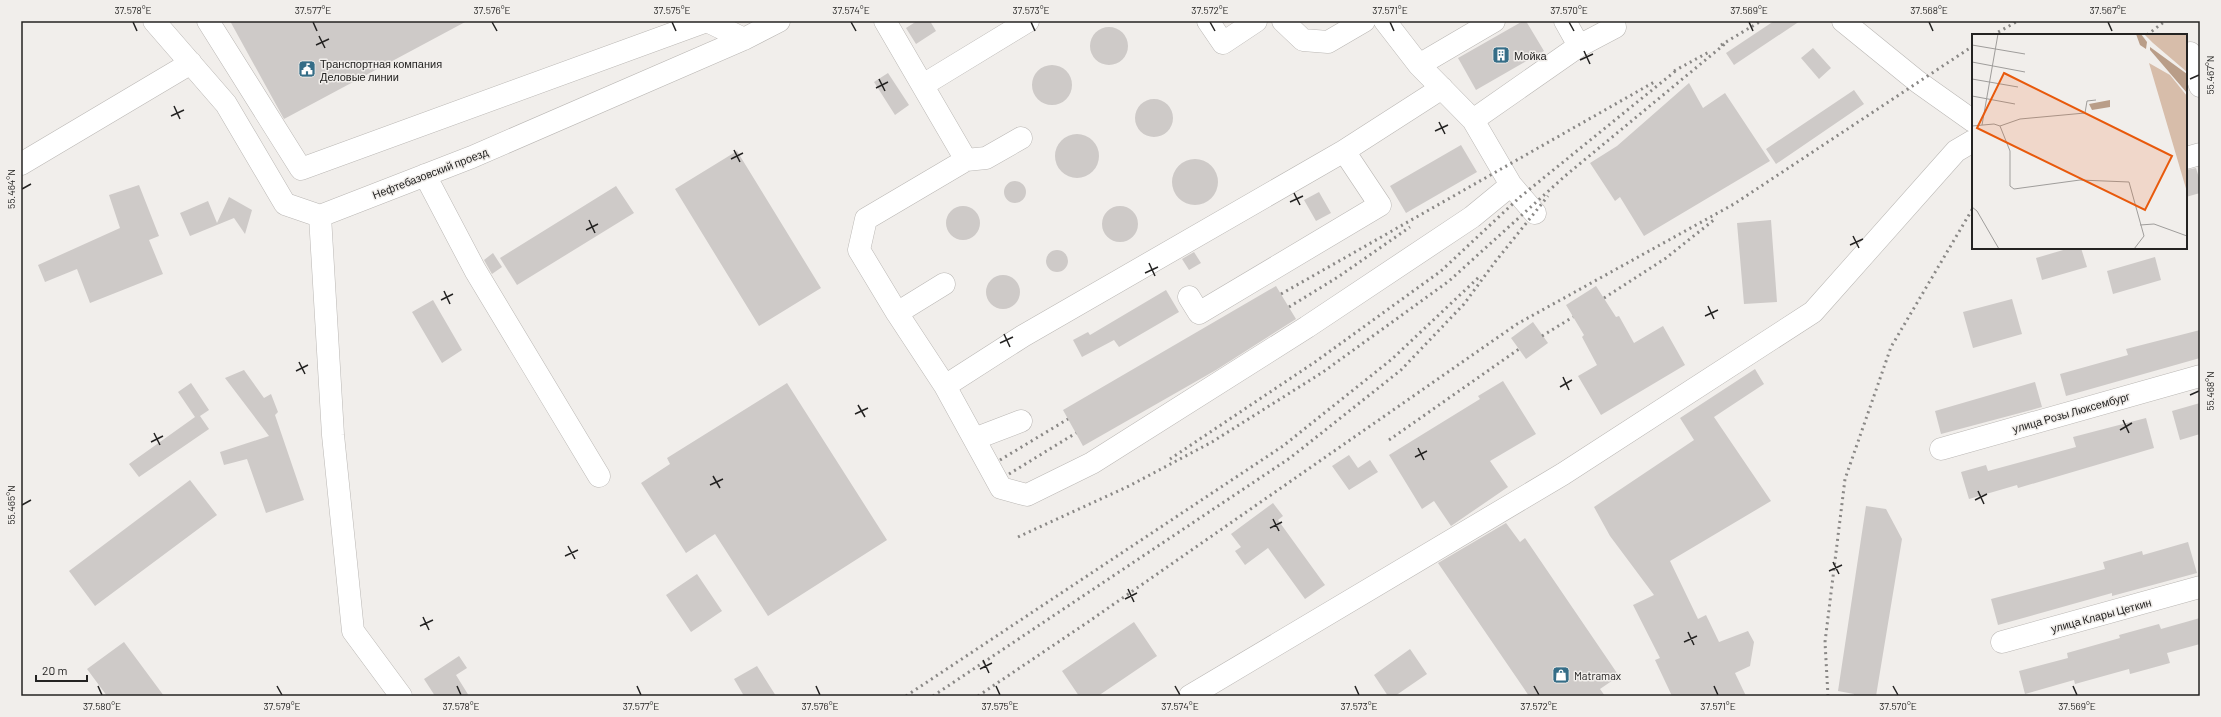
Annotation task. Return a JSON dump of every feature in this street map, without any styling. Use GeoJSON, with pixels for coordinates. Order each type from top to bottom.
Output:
{"type":"FeatureCollection","features":[{"type":"Feature","properties":{"kind":"street"},"geometry":{"type":"LineString","coordinates":[[154,21],[226,104],[285,204],[320,216],[333,434],[353,631],[401,696]]}},
{"type":"Feature","properties":{"kind":"street"},"geometry":{"type":"LineString","coordinates":[[208,21],[301,169],[707,21],[739,30]]}},
{"type":"Feature","properties":{"kind":"street","name":"Нефтебазовский проезд"},"geometry":{"type":"LineString","coordinates":[[320,216],[472,157],[739,30],[779,21]]}},
{"type":"Feature","properties":{"kind":"street"},"geometry":{"type":"LineString","coordinates":[[885,21],[966,160]]}},
{"type":"Feature","properties":{"kind":"street"},"geometry":{"type":"LineString","coordinates":[[923,85],[1028,21]]}},
{"type":"Feature","properties":{"kind":"street"},"geometry":{"type":"LineString","coordinates":[[1208,21],[1223,43],[1245,24]]}},
{"type":"Feature","properties":{"kind":"street"},"geometry":{"type":"LineString","coordinates":[[1283,21],[1303,40],[1328,42],[1364,21]]}},
{"type":"Feature","properties":{"kind":"street"},"geometry":{"type":"LineString","coordinates":[[1385,21],[1419,65],[1473,120],[1511,185],[1535,213]]}},
{"type":"Feature","properties":{"kind":"street"},"geometry":{"type":"LineString","coordinates":[[1419,65],[1494,21]]}},
{"type":"Feature","properties":{"kind":"street"},"geometry":{"type":"LineString","coordinates":[[1565,21],[1579,46]]}},
{"type":"Feature","properties":{"kind":"street"},"geometry":{"type":"LineString","coordinates":[[1843,21],[1918,82],[1972,120]]}},
{"type":"Feature","properties":{"kind":"street"},"geometry":{"type":"LineString","coordinates":[[1473,120],[1579,46],[1615,27]]}},
{"type":"Feature","properties":{"kind":"street"},"geometry":{"type":"LineString","coordinates":[[2192,52],[2200,86]]}},
{"type":"Feature","properties":{"kind":"street"},"geometry":{"type":"LineString","coordinates":[[21,164],[191,62]]}},
{"type":"Feature","properties":{"kind":"street"},"geometry":{"type":"LineString","coordinates":[[945,386],[1030,332],[1344,151],[1442,88]]}},
{"type":"Feature","properties":{"kind":"street"},"geometry":{"type":"LineString","coordinates":[[1021,138],[986,158],[966,160],[866,220],[859,250],[897,313],[945,386],[1001,488],[1027,495],[1092,463],[1307,327],[1472,217],[1511,185]]}},
{"type":"Feature","properties":{"kind":"street"},"geometry":{"type":"LineString","coordinates":[[1190,696],[1563,474],[1814,312],[1956,151],[1972,142]]}},
{"type":"Feature","properties":{"kind":"street"},"geometry":{"type":"LineString","coordinates":[[1189,297],[1199,313],[1380,205],[1344,151]]}},
{"type":"Feature","properties":{"kind":"street"},"geometry":{"type":"LineString","coordinates":[[2187,158],[2200,154]]}},
{"type":"Feature","properties":{"kind":"street"},"geometry":{"type":"LineString","coordinates":[[425,175],[475,270],[599,476]]}},
{"type":"Feature","properties":{"kind":"street"},"geometry":{"type":"LineString","coordinates":[[897,313],[944,284]]}},
{"type":"Feature","properties":{"kind":"street","name":"улица Розы Люксембург"},"geometry":{"type":"LineString","coordinates":[[1941,449],[2200,376]]}},
{"type":"Feature","properties":{"kind":"street"},"geometry":{"type":"LineString","coordinates":[[974,439],[1021,421]]}},
{"type":"Feature","properties":{"kind":"street","name":"улица Клары Цеткин"},"geometry":{"type":"LineString","coordinates":[[2002,642],[2200,588]]}},
{"type":"Feature","properties":{"kind":"building"},"geometry":{"type":"Polygon","coordinates":[[[230,21],[467,21],[284,119],[230,21]]]}},
{"type":"Feature","properties":{"kind":"building"},"geometry":{"type":"Polygon","coordinates":[[[917,21],[930,21],[936,31],[916,44],[906,28],[917,21]]]}},
{"type":"Feature","properties":{"kind":"building","name":"Мойка"},"geometry":{"type":"Polygon","coordinates":[[[1523,21],[1526,21],[1544,51],[1476,90],[1458,58],[1523,21]]]}},
{"type":"Feature","properties":{"kind":"building"},"geometry":{"type":"Polygon","coordinates":[[[1774,21],[1800,21],[1734,65],[1726,53],[1774,21]]]}},
{"type":"Feature","properties":{"kind":"building"},"geometry":{"type":"Polygon","coordinates":[[[1105,27],[1113,27],[1120,30],[1125,35],[1128,46],[1125,57],[1120,62],[1113,65],[1105,65],[1098,62],[1093,57],[1090,50],[1090,42],[1093,35],[1098,30],[1105,27]]]}},
{"type":"Feature","properties":{"kind":"building"},"geometry":{"type":"Polygon","coordinates":[[[1813,48],[1831,68],[1819,79],[1801,58],[1813,48]]]}},
{"type":"Feature","properties":{"kind":"building"},"geometry":{"type":"Polygon","coordinates":[[[1048,65],[1056,65],[1063,68],[1069,74],[1072,85],[1069,96],[1063,102],[1056,105],[1048,105],[1041,102],[1035,96],[1032,89],[1032,81],[1035,74],[1041,68],[1048,65]]]}},
{"type":"Feature","properties":{"kind":"building"},"geometry":{"type":"Polygon","coordinates":[[[888,73],[909,105],[895,115],[874,82],[888,73]]]}},
{"type":"Feature","properties":{"kind":"building"},"geometry":{"type":"Polygon","coordinates":[[[1689,83],[1703,108],[1725,93],[1770,161],[1644,236],[1620,197],[1615,201],[1590,163],[1617,146],[1689,83]]]}},
{"type":"Feature","properties":{"kind":"building"},"geometry":{"type":"Polygon","coordinates":[[[1854,90],[1864,104],[1776,164],[1766,149],[1854,90]]]}},
{"type":"Feature","properties":{"kind":"building"},"geometry":{"type":"Polygon","coordinates":[[[1154,99],[1167,105],[1173,118],[1167,131],[1154,137],[1141,131],[1135,118],[1141,105],[1154,99]]]}},
{"type":"Feature","properties":{"kind":"building"},"geometry":{"type":"Polygon","coordinates":[[[1073,134],[1081,134],[1086,135],[1093,140],[1098,147],[1098,165],[1093,172],[1086,177],[1073,178],[1065,175],[1058,168],[1055,160],[1055,152],[1058,144],[1065,137],[1073,134]]]}},
{"type":"Feature","properties":{"kind":"building"},"geometry":{"type":"Polygon","coordinates":[[[1461,145],[1477,172],[1406,213],[1390,186],[1461,145]]]}},
{"type":"Feature","properties":{"kind":"building"},"geometry":{"type":"Polygon","coordinates":[[[737,151],[821,288],[759,326],[675,189],[737,151]]]}},
{"type":"Feature","properties":{"kind":"building"},"geometry":{"type":"Polygon","coordinates":[[[1190,159],[1200,159],[1208,163],[1214,169],[1218,177],[1218,187],[1214,195],[1208,201],[1200,205],[1190,205],[1182,201],[1176,195],[1172,187],[1172,177],[1176,169],[1182,163],[1190,159]]]}},
{"type":"Feature","properties":{"kind":"building"},"geometry":{"type":"Polygon","coordinates":[[[2196,168],[2200,181],[2200,193],[2187,197],[2187,170],[2196,168]]]}},
{"type":"Feature","properties":{"kind":"building"},"geometry":{"type":"Polygon","coordinates":[[[1015,181],[1023,184],[1026,192],[1023,200],[1015,203],[1007,200],[1004,192],[1007,184],[1015,181]]]}},
{"type":"Feature","properties":{"kind":"building"},"geometry":{"type":"Polygon","coordinates":[[[139,185],[159,236],[149,240],[163,274],[90,303],[77,269],[45,282],[38,265],[120,228],[109,195],[139,185]]]}},
{"type":"Feature","properties":{"kind":"building"},"geometry":{"type":"Polygon","coordinates":[[[616,186],[634,213],[517,285],[500,258],[616,186]]]}},
{"type":"Feature","properties":{"kind":"building"},"geometry":{"type":"Polygon","coordinates":[[[1319,192],[1331,213],[1316,221],[1304,200],[1319,192]]]}},
{"type":"Feature","properties":{"kind":"building"},"geometry":{"type":"Polygon","coordinates":[[[229,197],[252,210],[245,234],[234,218],[190,236],[180,213],[208,201],[217,223],[229,197]]]}},
{"type":"Feature","properties":{"kind":"building"},"geometry":{"type":"Polygon","coordinates":[[[963,206],[975,211],[980,223],[975,235],[963,240],[951,235],[946,223],[951,211],[963,206]]]}},
{"type":"Feature","properties":{"kind":"building"},"geometry":{"type":"Polygon","coordinates":[[[1120,206],[1133,211],[1138,224],[1133,237],[1120,242],[1107,237],[1102,224],[1107,211],[1120,206]]]}},
{"type":"Feature","properties":{"kind":"building"},"geometry":{"type":"Polygon","coordinates":[[[1771,220],[1777,302],[1744,304],[1737,223],[1771,220]]]}},
{"type":"Feature","properties":{"kind":"building"},"geometry":{"type":"Polygon","coordinates":[[[2067,249],[2081,249],[2087,267],[2042,280],[2036,258],[2067,249]]]}},
{"type":"Feature","properties":{"kind":"building"},"geometry":{"type":"Polygon","coordinates":[[[1057,250],[1065,253],[1068,261],[1065,269],[1057,272],[1049,269],[1046,261],[1049,253],[1057,250]]]}},
{"type":"Feature","properties":{"kind":"building"},"geometry":{"type":"Polygon","coordinates":[[[1194,252],[1201,263],[1189,270],[1182,259],[1194,252]]]}},
{"type":"Feature","properties":{"kind":"building"},"geometry":{"type":"Polygon","coordinates":[[[493,253],[502,267],[492,274],[484,260],[493,253]]]}},
{"type":"Feature","properties":{"kind":"building"},"geometry":{"type":"Polygon","coordinates":[[[2155,257],[2161,280],[2113,294],[2107,271],[2155,257]]]}},
{"type":"Feature","properties":{"kind":"building"},"geometry":{"type":"Polygon","coordinates":[[[1003,275],[1015,280],[1020,292],[1015,304],[1003,309],[991,304],[986,292],[991,280],[1003,275]]]}},
{"type":"Feature","properties":{"kind":"building"},"geometry":{"type":"Polygon","coordinates":[[[1276,286],[1296,319],[1216,370],[1083,446],[1063,410],[1276,286]]]}},
{"type":"Feature","properties":{"kind":"building"},"geometry":{"type":"Polygon","coordinates":[[[1596,286],[1616,317],[1619,316],[1634,343],[1663,326],[1685,365],[1601,415],[1578,376],[1597,365],[1582,337],[1584,335],[1566,305],[1596,286]]]}},
{"type":"Feature","properties":{"kind":"building"},"geometry":{"type":"Polygon","coordinates":[[[1166,290],[1179,312],[1119,347],[1114,340],[1082,357],[1073,340],[1088,332],[1090,335],[1166,290]]]}},
{"type":"Feature","properties":{"kind":"building"},"geometry":{"type":"Polygon","coordinates":[[[2012,299],[2022,334],[1973,348],[1963,312],[2012,299]]]}},
{"type":"Feature","properties":{"kind":"building"},"geometry":{"type":"Polygon","coordinates":[[[433,300],[462,350],[442,363],[412,312],[433,300]]]}},
{"type":"Feature","properties":{"kind":"building"},"geometry":{"type":"Polygon","coordinates":[[[1533,322],[1548,343],[1526,359],[1511,338],[1533,322]]]}},
{"type":"Feature","properties":{"kind":"building"},"geometry":{"type":"Polygon","coordinates":[[[2200,330],[2200,358],[2066,396],[2060,374],[2128,355],[2126,349],[2200,330]]]}},
{"type":"Feature","properties":{"kind":"building"},"geometry":{"type":"Polygon","coordinates":[[[1755,369],[1764,384],[1714,417],[1771,501],[1670,561],[1698,619],[1706,615],[1719,642],[1748,631],[1754,642],[1750,666],[1735,673],[1746,696],[1672,696],[1655,660],[1660,658],[1633,605],[1654,595],[1610,536],[1594,507],[1694,440],[1680,418],[1755,369]]]}},
{"type":"Feature","properties":{"kind":"building"},"geometry":{"type":"Polygon","coordinates":[[[244,370],[264,398],[271,394],[278,412],[275,415],[304,500],[266,513],[247,459],[224,465],[220,452],[269,436],[225,378],[244,370]]]}},
{"type":"Feature","properties":{"kind":"building"},"geometry":{"type":"Polygon","coordinates":[[[1503,381],[1536,434],[1490,461],[1508,487],[1451,526],[1434,501],[1422,509],[1389,455],[1480,399],[1478,396],[1503,381]]]}},
{"type":"Feature","properties":{"kind":"building"},"geometry":{"type":"Polygon","coordinates":[[[2035,382],[2042,407],[1941,434],[1935,411],[2035,382]]]}},
{"type":"Feature","properties":{"kind":"building"},"geometry":{"type":"Polygon","coordinates":[[[191,383],[209,410],[200,416],[209,429],[139,477],[129,464],[195,417],[178,392],[191,383]]]}},
{"type":"Feature","properties":{"kind":"building"},"geometry":{"type":"Polygon","coordinates":[[[787,383],[887,540],[768,616],[715,534],[686,553],[641,483],[670,464],[667,458],[787,383]]]}},
{"type":"Feature","properties":{"kind":"building"},"geometry":{"type":"Polygon","coordinates":[[[2200,403],[2200,434],[2180,440],[2172,411],[2200,403]]]}},
{"type":"Feature","properties":{"kind":"building"},"geometry":{"type":"Polygon","coordinates":[[[2146,418],[2154,448],[2018,488],[2017,485],[1969,499],[1961,472],[1986,465],[1988,471],[2076,447],[2073,437],[2146,418]]]}},
{"type":"Feature","properties":{"kind":"building"},"geometry":{"type":"Polygon","coordinates":[[[1349,455],[1358,468],[1370,460],[1378,472],[1349,490],[1332,466],[1349,455]]]}},
{"type":"Feature","properties":{"kind":"building"},"geometry":{"type":"Polygon","coordinates":[[[190,480],[217,515],[95,606],[69,571],[190,480]]]}},
{"type":"Feature","properties":{"kind":"building"},"geometry":{"type":"Polygon","coordinates":[[[1273,503],[1283,516],[1278,520],[1325,585],[1305,599],[1268,548],[1245,565],[1235,551],[1241,547],[1231,534],[1273,503]]]}},
{"type":"Feature","properties":{"kind":"building"},"geometry":{"type":"Polygon","coordinates":[[[1866,506],[1886,509],[1902,539],[1876,696],[1854,696],[1854,694],[1838,691],[1866,506]]]}},
{"type":"Feature","properties":{"kind":"building"},"geometry":{"type":"Polygon","coordinates":[[[1506,523],[1520,542],[1525,538],[1619,676],[1600,689],[1605,696],[1529,696],[1438,563],[1506,523]]]}},
{"type":"Feature","properties":{"kind":"building"},"geometry":{"type":"Polygon","coordinates":[[[2188,542],[2197,573],[2112,596],[2112,593],[1998,625],[1991,599],[2105,569],[2103,562],[2142,551],[2143,555],[2188,542]]]}},
{"type":"Feature","properties":{"kind":"building"},"geometry":{"type":"Polygon","coordinates":[[[697,574],[722,611],[691,632],[666,595],[697,574]]]}},
{"type":"Feature","properties":{"kind":"building"},"geometry":{"type":"Polygon","coordinates":[[[2200,618],[2200,644],[2167,653],[2170,663],[2130,674],[2129,669],[2075,684],[2074,680],[2025,694],[2019,671],[2068,658],[2067,653],[2120,638],[2119,635],[2159,624],[2161,629],[2200,618]]]}},
{"type":"Feature","properties":{"kind":"building"},"geometry":{"type":"Polygon","coordinates":[[[1134,622],[1157,656],[1098,696],[1079,696],[1062,671],[1134,622]]]}},
{"type":"Feature","properties":{"kind":"building"},"geometry":{"type":"Polygon","coordinates":[[[124,642],[164,696],[107,696],[87,669],[124,642]]]}},
{"type":"Feature","properties":{"kind":"building"},"geometry":{"type":"Polygon","coordinates":[[[1410,649],[1427,674],[1395,696],[1388,696],[1374,675],[1410,649]]]}},
{"type":"Feature","properties":{"kind":"building"},"geometry":{"type":"Polygon","coordinates":[[[459,656],[467,668],[456,675],[469,696],[435,696],[424,679],[459,656]]]}},
{"type":"Feature","properties":{"kind":"building"},"geometry":{"type":"Polygon","coordinates":[[[757,666],[776,696],[744,696],[734,679],[757,666]]]}},
{"type":"Feature","properties":{"kind":"railway"},"geometry":{"type":"LineString","coordinates":[[1721,45],[1761,21]]}},
{"type":"Feature","properties":{"kind":"railway"},"geometry":{"type":"LineString","coordinates":[[1995,34],[2018,21]]}},
{"type":"Feature","properties":{"kind":"railway"},"geometry":{"type":"LineString","coordinates":[[2148,34],[2165,21]]}},
{"type":"Feature","properties":{"kind":"railway"},"geometry":{"type":"LineString","coordinates":[[1018,537],[1129,486],[1212,442],[1323,372],[1449,281],[1565,176],[1726,43]]}},
{"type":"Feature","properties":{"kind":"railway"},"geometry":{"type":"LineString","coordinates":[[978,696],[1088,622],[1517,324],[1734,204],[1972,47]]}},
{"type":"Feature","properties":{"kind":"railway"},"geometry":{"type":"LineString","coordinates":[[1674,71],[1709,52]]}},
{"type":"Feature","properties":{"kind":"railway"},"geometry":{"type":"LineString","coordinates":[[1170,459],[1315,362],[1441,271],[1520,197],[1678,69]]}},
{"type":"Feature","properties":{"kind":"railway"},"geometry":{"type":"LineString","coordinates":[[1281,294],[1656,81]]}},
{"type":"Feature","properties":{"kind":"railway"},"geometry":{"type":"LineString","coordinates":[[933,696],[1290,458],[1401,370],[1464,304],[1495,262],[1548,196]]}},
{"type":"Feature","properties":{"kind":"railway"},"geometry":{"type":"LineString","coordinates":[[1828,696],[1825,642],[1845,479],[1891,347],[1972,210]]}},
{"type":"Feature","properties":{"kind":"railway"},"geometry":{"type":"LineString","coordinates":[[1604,298],[1666,258],[1715,219]]}},
{"type":"Feature","properties":{"kind":"railway"},"geometry":{"type":"LineString","coordinates":[[1289,307],[1338,277],[1410,227]]}},
{"type":"Feature","properties":{"kind":"railway"},"geometry":{"type":"LineString","coordinates":[[906,696],[1283,446],[1392,359],[1479,277]]}},
{"type":"Feature","properties":{"kind":"railway"},"geometry":{"type":"LineString","coordinates":[[1542,336],[1573,317]]}},
{"type":"Feature","properties":{"kind":"railway"},"geometry":{"type":"LineString","coordinates":[[1389,440],[1519,349]]}},
{"type":"Feature","properties":{"kind":"railway"},"geometry":{"type":"LineString","coordinates":[[1000,460],[1068,419]]}},
{"type":"Feature","properties":{"kind":"railway"},"geometry":{"type":"LineString","coordinates":[[1009,474],[1076,433]]}},
{"type":"Feature","properties":{"kind":"place","name":"Мойка"},"geometry":{"type":"Point","coordinates":[1501,55]}},
{"type":"Feature","properties":{"kind":"place","name":"Транспортная компания Деловые линии"},"geometry":{"type":"Point","coordinates":[307,69]}},
{"type":"Feature","properties":{"kind":"place","name":"Matramax"},"geometry":{"type":"Point","coordinates":[1561,675]}}]}
